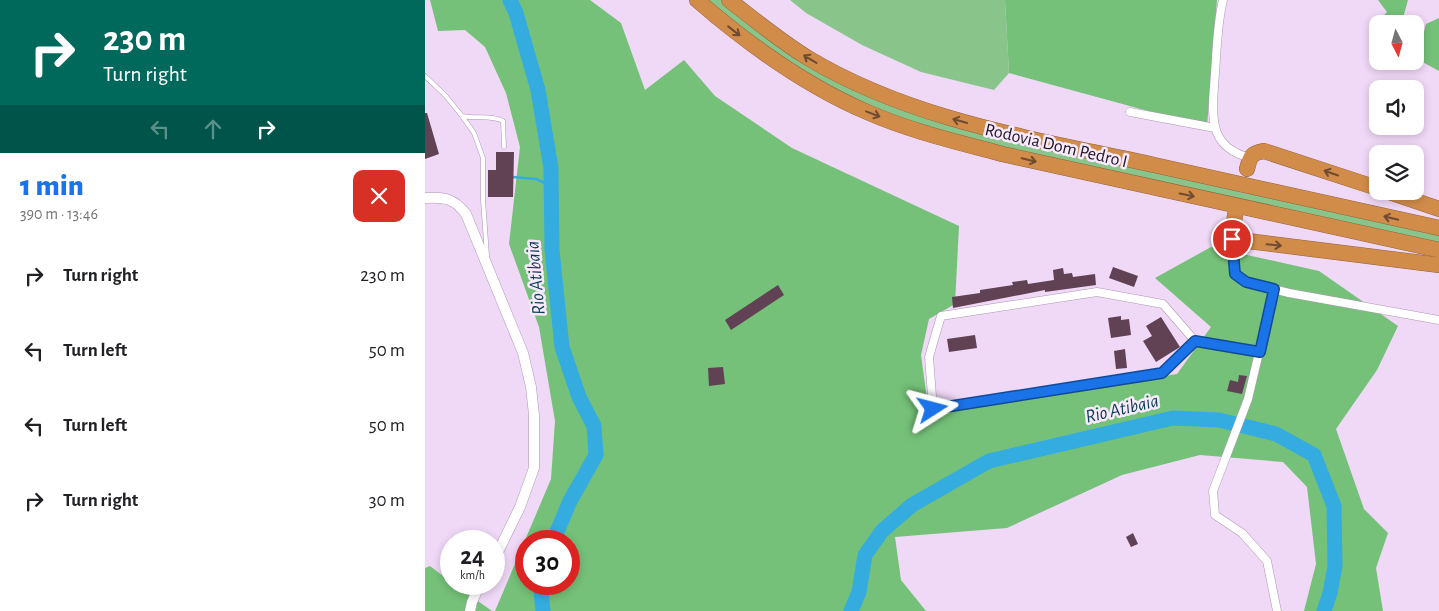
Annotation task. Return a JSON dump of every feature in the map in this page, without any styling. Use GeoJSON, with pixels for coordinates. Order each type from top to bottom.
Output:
{"type":"FeatureCollection","features":[{"type":"Feature","properties":{"kind":"highway","name":"Rodovia Dom Pedro I"},"geometry":{"type":"LineString","coordinates":[[697,0],[745,40],[803,80],[861,109],[905,126],[1002,154],[1439,250]]}},
{"type":"Feature","properties":{"kind":"highway","name":"Rodovia Dom Pedro I"},"geometry":{"type":"LineString","coordinates":[[729,0],[785,44],[817,63],[867,88],[934,114],[1009,134],[1439,228]]}},
{"type":"Feature","properties":{"kind":"highway"},"geometry":{"type":"LineString","coordinates":[[1249,164],[1256,152],[1265,151],[1369,185]]}},
{"type":"Feature","properties":{"kind":"highway"},"geometry":{"type":"LineString","coordinates":[[1412,200],[1439,209]]}},
{"type":"Feature","properties":{"kind":"highway"},"geometry":{"type":"LineString","coordinates":[[1235,216],[1232,239],[1439,265]]}},
{"type":"Feature","properties":{"kind":"street"},"geometry":{"type":"LineString","coordinates":[[1223,0],[1219,18],[1213,104],[1215,128],[1224,144],[1249,164]]}},
{"type":"Feature","properties":{"kind":"street"},"geometry":{"type":"LineString","coordinates":[[1129,112],[1215,128]]}},
{"type":"Feature","properties":{"kind":"street"},"geometry":{"type":"LineString","coordinates":[[425,198],[444,198],[459,204],[471,222],[523,353],[531,387],[534,415],[534,468],[521,507],[505,538]]}},
{"type":"Feature","properties":{"kind":"street"},"geometry":{"type":"LineString","coordinates":[[1232,239],[1235,274],[1246,282],[1439,320]]}},
{"type":"Feature","properties":{"kind":"street"},"geometry":{"type":"LineString","coordinates":[[1274,289],[1248,399],[1231,448],[1213,491],[1215,516],[1241,533],[1267,561],[1277,611]]}},
{"type":"Feature","properties":{"kind":"street"},"geometry":{"type":"LineString","coordinates":[[1195,341],[1162,373],[933,409],[929,357],[941,316],[1097,292],[1163,304],[1195,341],[1260,352]]}},
{"type":"Feature","properties":{"kind":"street"},"geometry":{"type":"LineString","coordinates":[[470,611],[476,595]]}},
{"type":"Feature","properties":{"kind":"lane"},"geometry":{"type":"LineString","coordinates":[[425,76],[445,95],[475,133],[483,158],[483,200],[487,263]]}},
{"type":"Feature","properties":{"kind":"lane"},"geometry":{"type":"LineString","coordinates":[[462,116],[476,119],[497,118],[503,121],[504,147]]}},
{"type":"Feature","properties":{"kind":"green space"},"geometry":{"type":"Polygon","coordinates":[[[430,0],[590,0],[621,23],[645,90],[684,60],[715,96],[792,148],[959,226],[955,304],[929,319],[921,355],[929,414],[1177,374],[1211,327],[1155,278],[1211,247],[1319,271],[1398,326],[1377,370],[1336,429],[1364,509],[1388,533],[1376,568],[1383,611],[1304,611],[1316,564],[1307,487],[1283,462],[1200,455],[1122,475],[1007,528],[895,537],[901,580],[926,611],[495,611],[502,595],[505,595],[505,587],[515,564],[515,595],[580,595],[580,530],[529,530],[551,479],[555,421],[539,327],[509,244],[520,147],[506,93],[485,47],[465,30],[438,31],[430,0]]]}},
{"type":"Feature","properties":{"kind":"green space"},"geometry":{"type":"Polygon","coordinates":[[[704,0],[721,0],[730,8],[859,90],[1439,234],[1439,246],[997,148],[886,115],[799,72],[704,0]]]}},
{"type":"Feature","properties":{"kind":"green space"},"geometry":{"type":"Polygon","coordinates":[[[790,0],[1005,0],[1009,73],[994,90],[921,72],[862,45],[806,13],[790,0]]]}},
{"type":"Feature","properties":{"kind":"green space"},"geometry":{"type":"Polygon","coordinates":[[[1005,0],[1217,0],[1207,127],[1009,73],[1005,0]]]}},
{"type":"Feature","properties":{"kind":"green space"},"geometry":{"type":"Polygon","coordinates":[[[1378,0],[1408,0],[1404,15],[1384,15],[1387,12],[1378,0]]]}},
{"type":"Feature","properties":{"kind":"green space"},"geometry":{"type":"Polygon","coordinates":[[[1439,18],[1439,71],[1424,63],[1424,32],[1426,24],[1439,18]]]}},
{"type":"Feature","properties":{"kind":"green space"},"geometry":{"type":"Polygon","coordinates":[[[430,566],[440,574],[440,595],[469,595],[492,611],[425,611],[425,568],[430,566]]]}},
{"type":"Feature","properties":{"kind":"building"},"geometry":{"type":"Polygon","coordinates":[[[425,113],[427,113],[439,154],[425,159],[425,113]]]}},
{"type":"Feature","properties":{"kind":"building"},"geometry":{"type":"Polygon","coordinates":[[[496,152],[514,152],[513,197],[488,197],[488,170],[496,170],[496,152]]]}},
{"type":"Feature","properties":{"kind":"building"},"geometry":{"type":"Polygon","coordinates":[[[1113,267],[1138,276],[1134,287],[1109,278],[1113,267]]]}},
{"type":"Feature","properties":{"kind":"building"},"geometry":{"type":"Polygon","coordinates":[[[1063,268],[1064,274],[1072,273],[1073,277],[1095,274],[1096,285],[1045,292],[1045,290],[953,308],[952,297],[1013,285],[1012,282],[1027,280],[1028,284],[1054,280],[1053,270],[1063,268]]]}},
{"type":"Feature","properties":{"kind":"building"},"geometry":{"type":"Polygon","coordinates":[[[778,285],[784,295],[731,330],[725,320],[778,285]]]}},
{"type":"Feature","properties":{"kind":"building"},"geometry":{"type":"Polygon","coordinates":[[[1121,316],[1121,320],[1129,319],[1131,335],[1111,338],[1108,318],[1121,316]]]}},
{"type":"Feature","properties":{"kind":"building"},"geometry":{"type":"Polygon","coordinates":[[[1161,317],[1180,347],[1156,362],[1143,341],[1152,336],[1146,326],[1161,317]]]}},
{"type":"Feature","properties":{"kind":"building"},"geometry":{"type":"Polygon","coordinates":[[[975,335],[977,348],[949,352],[947,339],[975,335]]]}},
{"type":"Feature","properties":{"kind":"building"},"geometry":{"type":"Polygon","coordinates":[[[1125,349],[1127,368],[1116,369],[1114,351],[1125,349]]]}},
{"type":"Feature","properties":{"kind":"building"},"geometry":{"type":"Polygon","coordinates":[[[723,367],[725,384],[709,386],[708,368],[723,367]]]}},
{"type":"Feature","properties":{"kind":"building"},"geometry":{"type":"Polygon","coordinates":[[[1239,375],[1247,376],[1242,394],[1227,391],[1230,380],[1238,382],[1239,375]]]}},
{"type":"Feature","properties":{"kind":"building"},"geometry":{"type":"Polygon","coordinates":[[[1133,533],[1138,544],[1131,547],[1126,537],[1133,533]]]}},
{"type":"Feature","properties":{"kind":"waterway","name":"Rio Atibaia"},"geometry":{"type":"LineString","coordinates":[[510,0],[516,13],[538,90],[551,168],[552,250],[562,347],[579,397],[594,426],[596,455],[570,501],[558,530]]}},
{"type":"Feature","properties":{"kind":"waterway"},"geometry":{"type":"LineString","coordinates":[[513,177],[536,179],[552,186]]}},
{"type":"Feature","properties":{"kind":"waterway","name":"Rio Atibaia"},"geometry":{"type":"LineString","coordinates":[[851,611],[859,592],[865,555],[882,531],[912,505],[989,461],[1173,418],[1219,420],[1276,434],[1314,455],[1334,506],[1335,566],[1330,593],[1324,611]]}},
{"type":"Feature","properties":{"kind":"waterway","name":"Rio Atibaia"},"geometry":{"type":"LineString","coordinates":[[541,595],[543,611]]}},
{"type":"Feature","properties":{"kind":"tunnel"},"geometry":{"type":"LineString","coordinates":[[1235,215],[1247,169]]}},
{"type":"Feature","properties":{"kind":"route"},"geometry":{"type":"LineString","coordinates":[[933,409],[1162,373],[1195,341],[1260,352],[1274,289],[1246,282],[1235,274],[1232,239]]}}]}
